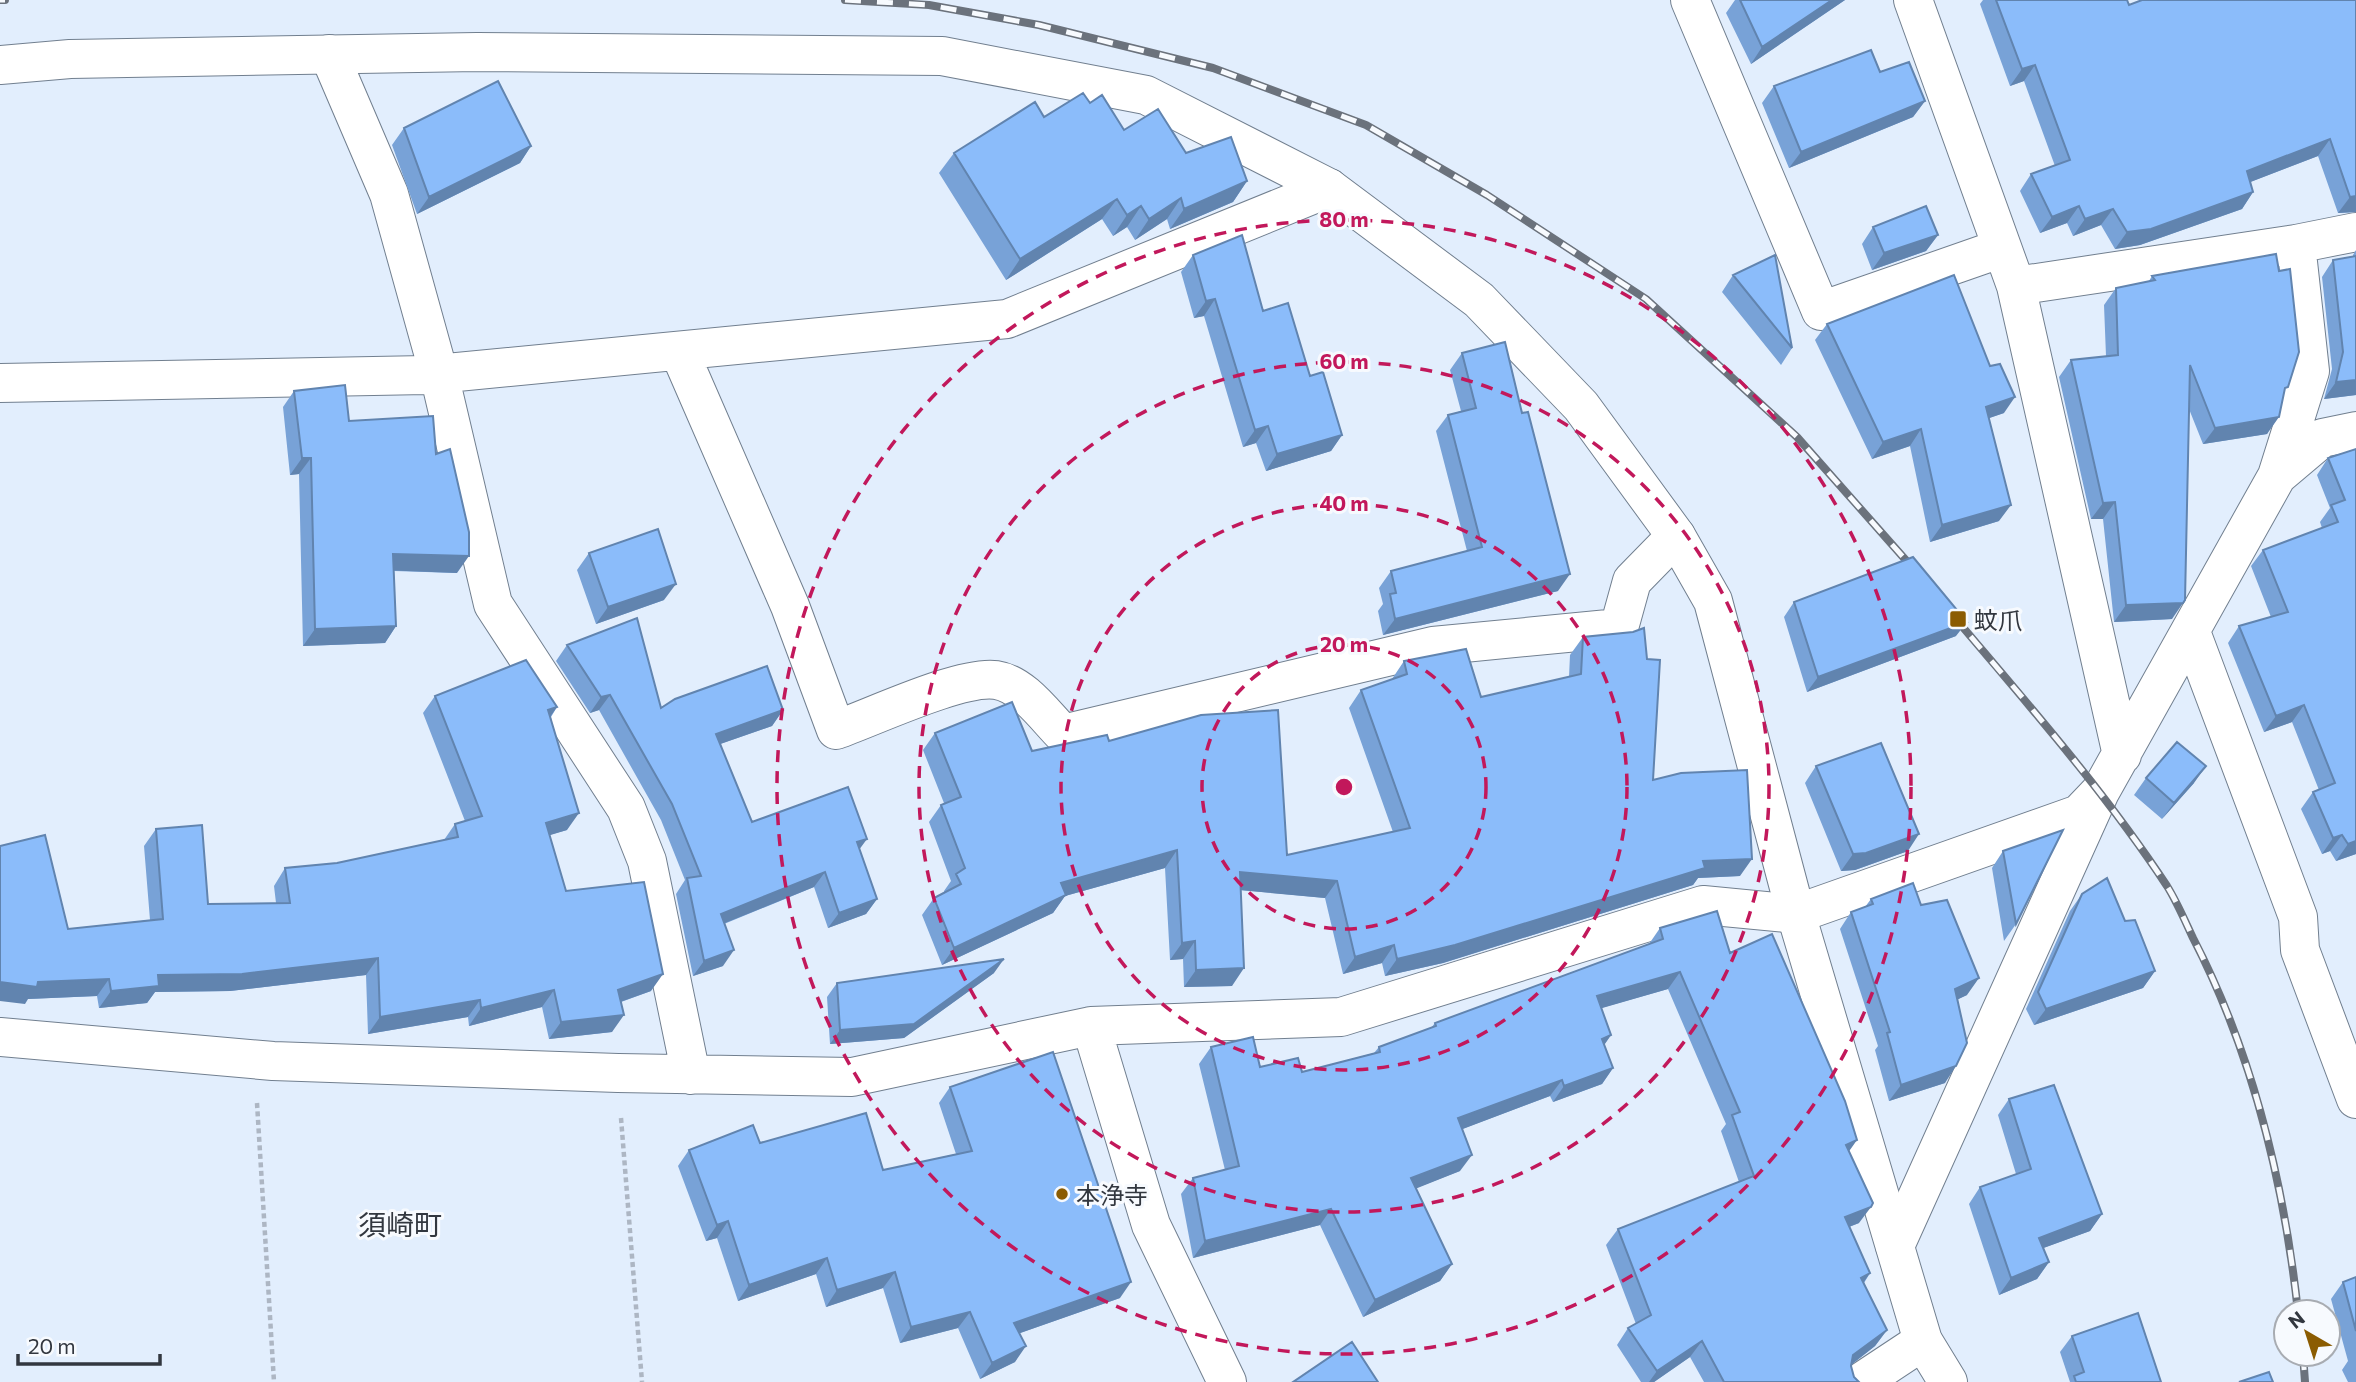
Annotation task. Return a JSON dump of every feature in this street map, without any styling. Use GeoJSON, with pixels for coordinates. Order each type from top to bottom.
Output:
{"type":"FeatureCollection","features":[{"type":"Feature","properties":{"kind":"street"},"geometry":{"type":"LineString","coordinates":[[1689,0],[1821,312],[2002,248]]}},
{"type":"Feature","properties":{"kind":"street"},"geometry":{"type":"LineString","coordinates":[[1913,0],[2016,286],[2122,755]]}},
{"type":"Feature","properties":{"kind":"street"},"geometry":{"type":"LineString","coordinates":[[329,54],[389,194],[439,374],[493,604],[626,808],[647,861],[691,1075]]}},
{"type":"Feature","properties":{"kind":"street"},"geometry":{"type":"LineString","coordinates":[[0,65],[70,59],[329,54],[942,56],[1146,95],[1329,188],[1479,300],[1581,406],[1676,536],[1713,601],[1796,914],[1923,1341],[1948,1382]]}},
{"type":"Feature","properties":{"kind":"street"},"geometry":{"type":"LineString","coordinates":[[0,383],[439,374],[1007,319],[1329,188]]}},
{"type":"Feature","properties":{"kind":"street"},"geometry":{"type":"LineString","coordinates":[[2016,286],[2295,244],[2356,232]]}},
{"type":"Feature","properties":{"kind":"street"},"geometry":{"type":"LineString","coordinates":[[1895,1245],[2100,792],[2277,476],[2310,371],[2295,244]]}},
{"type":"Feature","properties":{"kind":"street"},"geometry":{"type":"LineString","coordinates":[[679,351],[790,606],[836,730],[964,683],[997,680],[1023,693],[1063,734],[1433,646],[1619,628],[1633,581],[1676,536]]}},
{"type":"Feature","properties":{"kind":"street"},"geometry":{"type":"LineString","coordinates":[[2277,476],[2322,438],[2356,431]]}},
{"type":"Feature","properties":{"kind":"street"},"geometry":{"type":"LineString","coordinates":[[2191,632],[2298,917],[2300,950],[2356,1099]]}},
{"type":"Feature","properties":{"kind":"street"},"geometry":{"type":"LineString","coordinates":[[0,1037],[254,1058],[618,1073],[852,1077],[1091,1026],[1341,1017],[1703,905],[1796,914],[2079,814],[2100,792]]}},
{"type":"Feature","properties":{"kind":"street"},"geometry":{"type":"LineString","coordinates":[[1091,1026],[1151,1225],[1227,1382]]}},
{"type":"Feature","properties":{"kind":"street"},"geometry":{"type":"LineString","coordinates":[[1861,1382],[1923,1341]]}},
{"type":"Feature","properties":{"kind":"path"},"geometry":{"type":"LineString","coordinates":[[254,1058],[274,1382]]}},
{"type":"Feature","properties":{"kind":"path"},"geometry":{"type":"LineString","coordinates":[[618,1073],[642,1382]]}},
{"type":"Feature","properties":{"kind":"building"},"geometry":{"type":"Polygon","coordinates":[[[1740,0],[1832,0],[1762,47],[1740,0]]]}},
{"type":"Feature","properties":{"kind":"building"},"geometry":{"type":"Polygon","coordinates":[[[1996,0],[2127,0],[2129,5],[2142,0],[2356,0],[2356,196],[2350,197],[2330,139],[2247,171],[2253,192],[2151,229],[2127,232],[2113,209],[2085,219],[2079,206],[2052,217],[2031,174],[2070,160],[2035,65],[2022,69],[1996,0]]]}},
{"type":"Feature","properties":{"kind":"building"},"geometry":{"type":"Polygon","coordinates":[[[1871,50],[1880,72],[1909,62],[1925,101],[1801,152],[1774,86],[1871,50]]]}},
{"type":"Feature","properties":{"kind":"building"},"geometry":{"type":"Polygon","coordinates":[[[498,81],[531,146],[429,197],[404,128],[498,81]]]}},
{"type":"Feature","properties":{"kind":"building"},"geometry":{"type":"Polygon","coordinates":[[[1083,93],[1090,103],[1102,95],[1124,130],[1158,109],[1186,153],[1231,137],[1247,181],[1184,209],[1181,198],[1149,219],[1141,206],[1127,215],[1117,199],[1020,259],[954,153],[1035,102],[1044,117],[1083,93]]]}},
{"type":"Feature","properties":{"kind":"building"},"geometry":{"type":"Polygon","coordinates":[[[1926,206],[1938,235],[1884,253],[1873,227],[1926,206]]]}},
{"type":"Feature","properties":{"kind":"building"},"geometry":{"type":"Polygon","coordinates":[[[1242,235],[1263,311],[1288,303],[1310,376],[1323,372],[1342,435],[1277,454],[1268,426],[1255,430],[1215,299],[1206,301],[1193,255],[1242,235]]]}},
{"type":"Feature","properties":{"kind":"building"},"geometry":{"type":"Polygon","coordinates":[[[2276,254],[2279,271],[2290,269],[2299,352],[2288,387],[2285,388],[2279,417],[2215,428],[2190,365],[2185,600],[2183,603],[2126,605],[2115,502],[2103,503],[2071,360],[2118,355],[2116,288],[2155,280],[2152,276],[2276,254]]]}},
{"type":"Feature","properties":{"kind":"building"},"geometry":{"type":"Polygon","coordinates":[[[1775,255],[1792,348],[1733,275],[1775,255]]]}},
{"type":"Feature","properties":{"kind":"building"},"geometry":{"type":"Polygon","coordinates":[[[2356,256],[2356,380],[2336,382],[2343,352],[2333,260],[2356,256]]]}},
{"type":"Feature","properties":{"kind":"building"},"geometry":{"type":"Polygon","coordinates":[[[1954,275],[1990,366],[2000,364],[2015,397],[1986,407],[2011,505],[1942,525],[1921,429],[1883,442],[1827,324],[1954,275]]]}},
{"type":"Feature","properties":{"kind":"building"},"geometry":{"type":"Polygon","coordinates":[[[1505,342],[1522,413],[1528,412],[1570,574],[1395,619],[1390,594],[1396,593],[1391,571],[1482,547],[1448,415],[1476,408],[1462,353],[1505,342]]]}},
{"type":"Feature","properties":{"kind":"building"},"geometry":{"type":"Polygon","coordinates":[[[345,385],[349,421],[433,416],[436,454],[450,449],[469,532],[469,556],[393,554],[396,626],[315,629],[311,458],[302,458],[294,391],[345,385]]]}},
{"type":"Feature","properties":{"kind":"building"},"geometry":{"type":"Polygon","coordinates":[[[2356,449],[2356,841],[2348,844],[2342,835],[2333,838],[2313,792],[2335,783],[2304,705],[2276,716],[2239,626],[2288,612],[2263,550],[2338,522],[2331,505],[2345,500],[2328,458],[2356,449]]]}},
{"type":"Feature","properties":{"kind":"building"},"geometry":{"type":"Polygon","coordinates":[[[658,529],[676,584],[608,607],[589,553],[658,529]]]}},
{"type":"Feature","properties":{"kind":"building"},"geometry":{"type":"Polygon","coordinates":[[[1913,557],[1967,622],[1818,677],[1794,602],[1913,557]]]}},
{"type":"Feature","properties":{"kind":"building"},"geometry":{"type":"Polygon","coordinates":[[[637,618],[661,708],[675,699],[767,666],[783,710],[716,734],[752,822],[848,787],[867,839],[857,842],[877,899],[839,913],[825,872],[721,914],[734,950],[704,961],[687,878],[701,876],[672,804],[610,695],[601,697],[567,645],[637,618]]]}},
{"type":"Feature","properties":{"kind":"building"},"geometry":{"type":"Polygon","coordinates":[[[1644,628],[1647,659],[1660,660],[1653,780],[1681,773],[1747,770],[1752,859],[1703,861],[1705,868],[1455,945],[1397,959],[1394,945],[1355,957],[1337,881],[1240,872],[1244,968],[1196,970],[1195,941],[1182,943],[1177,850],[1061,883],[1066,895],[954,948],[934,898],[961,884],[956,874],[965,868],[941,805],[961,797],[935,733],[1012,702],[1032,751],[1107,735],[1109,741],[1201,715],[1278,710],[1287,855],[1410,828],[1361,690],[1407,674],[1404,661],[1466,649],[1481,697],[1581,674],[1583,637],[1633,632],[1644,628]]]}},
{"type":"Feature","properties":{"kind":"building"},"geometry":{"type":"Polygon","coordinates":[[[526,660],[557,707],[548,710],[579,813],[546,823],[566,891],[644,882],[663,974],[618,990],[624,1015],[561,1022],[554,990],[481,1008],[480,1000],[380,1017],[378,958],[242,974],[158,975],[159,986],[111,991],[109,979],[38,982],[37,987],[0,982],[0,846],[45,835],[68,929],[163,919],[156,829],[202,825],[208,904],[290,903],[285,868],[337,863],[458,837],[455,824],[482,816],[435,696],[526,660]]]}},
{"type":"Feature","properties":{"kind":"building"},"geometry":{"type":"Polygon","coordinates":[[[2177,742],[2206,766],[2174,803],[2146,778],[2177,742]]]}},
{"type":"Feature","properties":{"kind":"building"},"geometry":{"type":"Polygon","coordinates":[[[1881,743],[1919,834],[1866,853],[1853,854],[1816,766],[1881,743]]]}},
{"type":"Feature","properties":{"kind":"building"},"geometry":{"type":"Polygon","coordinates":[[[2063,830],[2016,924],[2003,851],[2063,830]]]}},
{"type":"Feature","properties":{"kind":"building"},"geometry":{"type":"Polygon","coordinates":[[[2107,878],[2125,921],[2135,920],[2155,971],[2046,1009],[2038,992],[2082,894],[2107,878]]]}},
{"type":"Feature","properties":{"kind":"building"},"geometry":{"type":"Polygon","coordinates":[[[1913,883],[1921,905],[1947,900],[1979,978],[1955,989],[1967,1043],[1956,1066],[1901,1085],[1887,1033],[1890,1032],[1851,912],[1873,904],[1871,899],[1913,883]]]}},
{"type":"Feature","properties":{"kind":"building"},"geometry":{"type":"Polygon","coordinates":[[[1717,911],[1730,953],[1772,934],[1845,1101],[1857,1140],[1846,1145],[1873,1203],[1871,1207],[1845,1217],[1870,1273],[1861,1278],[1887,1330],[1853,1355],[1851,1366],[1854,1377],[1859,1382],[1724,1382],[1702,1341],[1657,1371],[1628,1328],[1651,1315],[1618,1229],[1754,1176],[1732,1115],[1740,1112],[1680,972],[1597,996],[1611,1035],[1602,1039],[1613,1068],[1564,1086],[1562,1080],[1458,1118],[1472,1155],[1411,1178],[1452,1264],[1375,1300],[1331,1209],[1205,1241],[1193,1178],[1239,1166],[1211,1047],[1253,1037],[1260,1067],[1298,1058],[1302,1072],[1380,1052],[1379,1047],[1436,1026],[1435,1023],[1663,939],[1660,928],[1717,911]]]}},
{"type":"Feature","properties":{"kind":"building"},"geometry":{"type":"Polygon","coordinates":[[[1004,959],[914,1024],[840,1030],[837,983],[1004,959]]]}},
{"type":"Feature","properties":{"kind":"building"},"geometry":{"type":"Polygon","coordinates":[[[1053,1052],[1131,1282],[1014,1323],[1026,1346],[992,1363],[970,1312],[911,1327],[895,1272],[837,1290],[827,1258],[749,1285],[728,1221],[717,1225],[689,1150],[753,1125],[760,1143],[866,1113],[883,1170],[972,1151],[950,1087],[1053,1052]]]}},
{"type":"Feature","properties":{"kind":"building"},"geometry":{"type":"Polygon","coordinates":[[[2054,1085],[2102,1214],[2039,1238],[2049,1262],[2011,1278],[1980,1187],[2031,1169],[2009,1099],[2054,1085]]]}},
{"type":"Feature","properties":{"kind":"building"},"geometry":{"type":"Polygon","coordinates":[[[2356,1277],[2356,1331],[2343,1282],[2356,1277]]]}},
{"type":"Feature","properties":{"kind":"building"},"geometry":{"type":"Polygon","coordinates":[[[2138,1313],[2161,1382],[2076,1382],[2074,1376],[2084,1372],[2072,1336],[2138,1313]]]}},
{"type":"Feature","properties":{"kind":"building"},"geometry":{"type":"Polygon","coordinates":[[[1352,1342],[1378,1382],[1293,1382],[1352,1342]]]}},
{"type":"Feature","properties":{"kind":"building"},"geometry":{"type":"Polygon","coordinates":[[[2269,1372],[2273,1382],[2239,1382],[2269,1372]]]}},
{"type":"Feature","properties":{"kind":"railway"},"geometry":{"type":"LineString","coordinates":[[0,0],[5,0]]}},
{"type":"Feature","properties":{"kind":"railway"},"geometry":{"type":"LineString","coordinates":[[845,0],[929,5],[1039,25],[1213,68],[1366,125],[1487,195],[1646,299],[1797,437],[1919,575]]}},
{"type":"Feature","properties":{"kind":"railway"},"geometry":{"type":"LineString","coordinates":[[1950,612],[2090,780],[2142,850],[2178,905],[2214,982],[2249,1073],[2263,1120],[2284,1215],[2296,1298]]}},
{"type":"Feature","properties":{"kind":"railway"},"geometry":{"type":"LineString","coordinates":[[2304,1368],[2305,1382]]}},
{"type":"Feature","properties":{"kind":"place","name":"蚊爪"},"geometry":{"type":"Point","coordinates":[1958,619]}},
{"type":"Feature","properties":{"kind":"place","name":"本浄寺"},"geometry":{"type":"Point","coordinates":[1062,1194]}},
{"type":"Feature","properties":{"kind":"district","name":"須崎町"},"geometry":{"type":"Point","coordinates":[400,1224]}}]}
